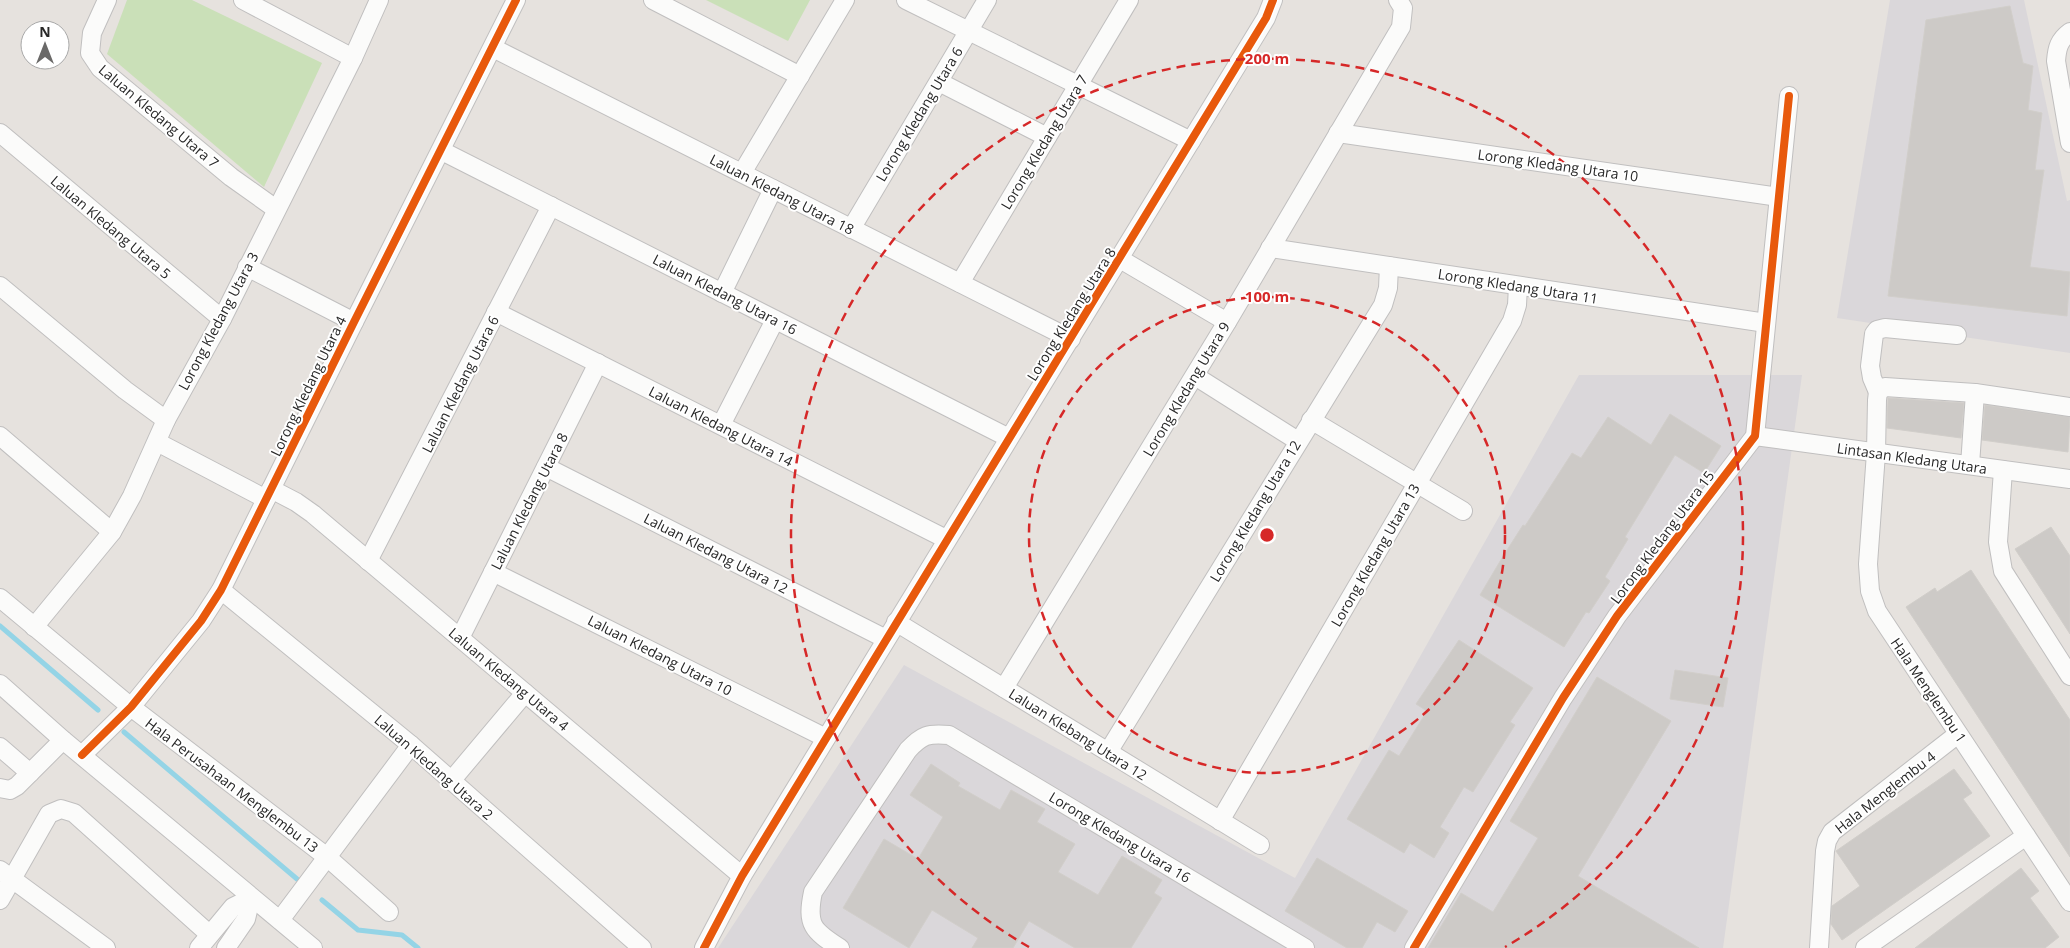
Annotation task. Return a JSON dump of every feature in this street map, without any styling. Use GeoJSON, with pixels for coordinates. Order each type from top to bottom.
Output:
{"type":"FeatureCollection","features":[{"type":"Feature","properties":{"kind":"street","name":"Laluan Kledang Utara 7"},"geometry":{"type":"LineString","coordinates":[[106,0],[92,33],[90,53],[100,68],[231,177],[276,209]]}},
{"type":"Feature","properties":{"kind":"street"},"geometry":{"type":"LineString","coordinates":[[242,0],[353,58]]}},
{"type":"Feature","properties":{"kind":"street","name":"Lorong Kledang Utara 3"},"geometry":{"type":"LineString","coordinates":[[34,627],[112,532],[132,496],[166,420],[222,319],[353,58],[379,0]]}},
{"type":"Feature","properties":{"kind":"street","name":"Lorong Kledang Utara 4"},"geometry":{"type":"LineString","coordinates":[[82,755],[130,707],[201,621],[221,590],[516,0]]}},
{"type":"Feature","properties":{"kind":"street"},"geometry":{"type":"LineString","coordinates":[[653,0],[800,76]]}},
{"type":"Feature","properties":{"kind":"street"},"geometry":{"type":"LineString","coordinates":[[742,174],[845,0]]}},
{"type":"Feature","properties":{"kind":"street"},"geometry":{"type":"LineString","coordinates":[[906,0],[1191,141]]}},
{"type":"Feature","properties":{"kind":"street","name":"Lorong Kledang Utara 6"},"geometry":{"type":"LineString","coordinates":[[851,228],[987,0]]}},
{"type":"Feature","properties":{"kind":"street","name":"Lorong Kledang Utara 7"},"geometry":{"type":"LineString","coordinates":[[960,283],[1129,0]]}},
{"type":"Feature","properties":{"kind":"street","name":"Lorong Kledang Utara 8"},"geometry":{"type":"LineString","coordinates":[[704,948],[742,876],[946,539],[1072,339],[1266,18],[1273,0]]}},
{"type":"Feature","properties":{"kind":"street","name":"Lorong Kledang Utara 9"},"geometry":{"type":"LineString","coordinates":[[1004,688],[1195,376],[1402,27],[1400,4]]}},
{"type":"Feature","properties":{"kind":"street"},"geometry":{"type":"LineString","coordinates":[[2066,35],[2057,48],[2056,61],[2070,143]]}},
{"type":"Feature","properties":{"kind":"street","name":"Laluan Kledang Utara 18"},"geometry":{"type":"LineString","coordinates":[[493,48],[1072,339]]}},
{"type":"Feature","properties":{"kind":"street"},"geometry":{"type":"LineString","coordinates":[[939,82],[1047,137]]}},
{"type":"Feature","properties":{"kind":"street"},"geometry":{"type":"LineString","coordinates":[[1755,436],[1788,96]]}},
{"type":"Feature","properties":{"kind":"street","name":"Laluan Kledang Utara 5"},"geometry":{"type":"LineString","coordinates":[[0,133],[222,319]]}},
{"type":"Feature","properties":{"kind":"street","name":"Lorong Kledang Utara 10"},"geometry":{"type":"LineString","coordinates":[[1338,133],[1778,197]]}},
{"type":"Feature","properties":{"kind":"street","name":"Laluan Kledang Utara 16"},"geometry":{"type":"LineString","coordinates":[[442,151],[1009,438]]}},
{"type":"Feature","properties":{"kind":"street"},"geometry":{"type":"LineString","coordinates":[[722,293],[773,189]]}},
{"type":"Feature","properties":{"kind":"street","name":"Laluan Kledang Utara 6"},"geometry":{"type":"LineString","coordinates":[[368,561],[551,206]]}},
{"type":"Feature","properties":{"kind":"street","name":"Lorong Kledang Utara 11"},"geometry":{"type":"LineString","coordinates":[[1270,248],[1766,323]]}},
{"type":"Feature","properties":{"kind":"street"},"geometry":{"type":"LineString","coordinates":[[1120,259],[1227,322]]}},
{"type":"Feature","properties":{"kind":"street","name":"Lorong Kledang Utara 12"},"geometry":{"type":"LineString","coordinates":[[1108,752],[1383,305],[1388,288],[1389,266]]}},
{"type":"Feature","properties":{"kind":"street"},"geometry":{"type":"LineString","coordinates":[[247,267],[354,322]]}},
{"type":"Feature","properties":{"kind":"street"},"geometry":{"type":"LineString","coordinates":[[0,286],[125,390],[166,420]]}},
{"type":"Feature","properties":{"kind":"street","name":"Lorong Kledang Utara 13"},"geometry":{"type":"LineString","coordinates":[[1220,821],[1512,322],[1517,305],[1518,286]]}},
{"type":"Feature","properties":{"kind":"street","name":"Laluan Kledang Utara 14"},"geometry":{"type":"LineString","coordinates":[[496,312],[946,539]]}},
{"type":"Feature","properties":{"kind":"street"},"geometry":{"type":"LineString","coordinates":[[721,425],[775,320]]}},
{"type":"Feature","properties":{"kind":"street"},"geometry":{"type":"LineString","coordinates":[[1957,335],[1885,328],[1877,330],[1874,334],[1870,366],[1872,378],[1878,392],[1885,387],[1893,387],[1975,393],[2070,407]]}},
{"type":"Feature","properties":{"kind":"street","name":"Laluan Kledang Utara 8"},"geometry":{"type":"LineString","coordinates":[[460,638],[598,363]]}},
{"type":"Feature","properties":{"kind":"street"},"geometry":{"type":"LineString","coordinates":[[1195,376],[1298,441]]}},
{"type":"Feature","properties":{"kind":"street","name":"Hala Menglembu 1"},"geometry":{"type":"LineString","coordinates":[[1878,392],[1876,400],[1876,453],[1868,564],[1870,591],[1877,611],[2070,902]]}},
{"type":"Feature","properties":{"kind":"street"},"geometry":{"type":"LineString","coordinates":[[1970,466],[1975,393]]}},
{"type":"Feature","properties":{"kind":"street"},"geometry":{"type":"LineString","coordinates":[[1311,420],[1463,511]]}},
{"type":"Feature","properties":{"kind":"street"},"geometry":{"type":"LineString","coordinates":[[0,436],[112,532]]}},
{"type":"Feature","properties":{"kind":"street","name":"Lintasan Kledang Utara"},"geometry":{"type":"LineString","coordinates":[[1755,436],[2070,479]]}},
{"type":"Feature","properties":{"kind":"street","name":"Lorong Kledang Utara 15"},"geometry":{"type":"LineString","coordinates":[[1414,948],[1563,698],[1617,616],[1755,436]]}},
{"type":"Feature","properties":{"kind":"street","name":"Laluan Kledang Utara 4"},"geometry":{"type":"LineString","coordinates":[[157,442],[269,494],[296,502],[313,514],[742,876]]}},
{"type":"Feature","properties":{"kind":"street","name":"Laluan Kledang Utara 12"},"geometry":{"type":"LineString","coordinates":[[546,466],[886,639]]}},
{"type":"Feature","properties":{"kind":"street"},"geometry":{"type":"LineString","coordinates":[[2003,470],[1998,542],[2003,571],[2009,584],[2070,676]]}},
{"type":"Feature","properties":{"kind":"street","name":"Laluan Kledang Utara 10"},"geometry":{"type":"LineString","coordinates":[[493,572],[826,738]]}},
{"type":"Feature","properties":{"kind":"street","name":"Laluan Kledang Utara 2"},"geometry":{"type":"LineString","coordinates":[[221,590],[411,745],[642,948]]}},
{"type":"Feature","properties":{"kind":"street","name":"Hala Perusahaan Menglembu 13"},"geometry":{"type":"LineString","coordinates":[[0,598],[130,707],[327,856],[389,912]]}},
{"type":"Feature","properties":{"kind":"street","name":"Laluan Klebang Utara 12"},"geometry":{"type":"LineString","coordinates":[[896,622],[1260,845]]}},
{"type":"Feature","properties":{"kind":"street"},"geometry":{"type":"LineString","coordinates":[[0,684],[63,740],[313,948]]}},
{"type":"Feature","properties":{"kind":"street"},"geometry":{"type":"LineString","coordinates":[[451,781],[525,693]]}},
{"type":"Feature","properties":{"kind":"street","name":"Lorong Kledang Utara 16"},"geometry":{"type":"LineString","coordinates":[[840,948],[824,938],[812,925],[808,911],[812,892],[908,750],[920,738],[933,733],[949,735],[1305,948]]}},
{"type":"Feature","properties":{"kind":"street","name":"Hala Menglembu 4"},"geometry":{"type":"LineString","coordinates":[[1819,948],[1825,851],[1827,841],[1832,832],[1958,734]]}},
{"type":"Feature","properties":{"kind":"street"},"geometry":{"type":"LineString","coordinates":[[0,788],[10,790],[17,786],[63,740]]}},
{"type":"Feature","properties":{"kind":"street"},"geometry":{"type":"LineString","coordinates":[[280,920],[411,745]]}},
{"type":"Feature","properties":{"kind":"street"},"geometry":{"type":"LineString","coordinates":[[0,747],[30,773]]}},
{"type":"Feature","properties":{"kind":"street"},"geometry":{"type":"LineString","coordinates":[[0,900],[6,874],[49,814],[60,809],[74,813],[204,941],[232,907],[251,898]]}},
{"type":"Feature","properties":{"kind":"street"},"geometry":{"type":"LineString","coordinates":[[1865,948],[2026,836]]}},
{"type":"Feature","properties":{"kind":"street"},"geometry":{"type":"LineString","coordinates":[[6,874],[106,948]]}},
{"type":"Feature","properties":{"kind":"street"},"geometry":{"type":"LineString","coordinates":[[227,948],[246,919],[251,898]]}},
{"type":"Feature","properties":{"kind":"shaded area"},"geometry":{"type":"Polygon","coordinates":[[[1890,0],[2024,0],[2067,201],[2070,200],[2070,353],[1837,318],[1890,0]]]}},
{"type":"Feature","properties":{"kind":"shaded area"},"geometry":{"type":"Polygon","coordinates":[[[1579,375],[1802,375],[1723,948],[718,948],[904,665],[1295,878],[1579,375]]]}},
{"type":"Feature","properties":{"kind":"green space"},"geometry":{"type":"Polygon","coordinates":[[[127,0],[192,0],[322,63],[264,187],[107,54],[127,0]]]}},
{"type":"Feature","properties":{"kind":"green space"},"geometry":{"type":"Polygon","coordinates":[[[706,0],[810,0],[788,41],[706,0]]]}},
{"type":"Feature","properties":{"kind":"building"},"geometry":{"type":"Polygon","coordinates":[[[2010,6],[2023,63],[2033,66],[2028,110],[2042,113],[2035,170],[2044,170],[2030,267],[2070,272],[2067,316],[1888,296],[1926,20],[2010,6]]]}},
{"type":"Feature","properties":{"kind":"building"},"geometry":{"type":"Polygon","coordinates":[[[1888,398],[1964,403],[1961,438],[1887,428],[1888,398]]]}},
{"type":"Feature","properties":{"kind":"building"},"geometry":{"type":"Polygon","coordinates":[[[1985,405],[2070,417],[2068,452],[1982,440],[1985,405]]]}},
{"type":"Feature","properties":{"kind":"building"},"geometry":{"type":"Polygon","coordinates":[[[1670,414],[1721,446],[1704,473],[1675,455],[1625,537],[1628,539],[1605,577],[1610,581],[1589,613],[1586,612],[1564,647],[1480,595],[1523,525],[1525,526],[1572,453],[1581,458],[1608,417],[1651,445],[1670,414]]]}},
{"type":"Feature","properties":{"kind":"building"},"geometry":{"type":"Polygon","coordinates":[[[2051,527],[2070,556],[2070,634],[2015,549],[2051,527]]]}},
{"type":"Feature","properties":{"kind":"building"},"geometry":{"type":"Polygon","coordinates":[[[1971,570],[2070,720],[2070,857],[1906,607],[1935,588],[1937,592],[1971,570]]]}},
{"type":"Feature","properties":{"kind":"building"},"geometry":{"type":"Polygon","coordinates":[[[1459,640],[1533,688],[1510,722],[1515,725],[1473,792],[1464,787],[1440,827],[1449,833],[1434,858],[1410,843],[1404,853],[1347,819],[1389,750],[1399,756],[1427,711],[1416,704],[1459,640]]]}},
{"type":"Feature","properties":{"kind":"building"},"geometry":{"type":"Polygon","coordinates":[[[1675,670],[1728,678],[1723,707],[1670,699],[1675,670]]]}},
{"type":"Feature","properties":{"kind":"building"},"geometry":{"type":"Polygon","coordinates":[[[1597,677],[1671,721],[1578,876],[1699,948],[1428,948],[1461,893],[1493,912],[1538,838],[1510,821],[1597,677]]]}},
{"type":"Feature","properties":{"kind":"building"},"geometry":{"type":"Polygon","coordinates":[[[931,764],[960,783],[958,786],[1000,810],[1011,790],[1045,809],[1037,822],[1075,844],[1058,872],[1098,895],[1122,856],[1162,880],[1154,893],[1162,898],[1131,948],[1075,948],[1029,921],[1013,948],[972,948],[978,938],[932,910],[909,948],[843,908],[884,839],[918,859],[943,817],[910,795],[931,764]]]}},
{"type":"Feature","properties":{"kind":"building"},"geometry":{"type":"Polygon","coordinates":[[[1954,769],[1972,793],[1963,799],[1990,836],[1842,940],[1831,924],[1832,906],[1860,886],[1836,851],[1954,769]]]}},
{"type":"Feature","properties":{"kind":"building"},"geometry":{"type":"Polygon","coordinates":[[[1317,858],[1408,911],[1395,932],[1377,922],[1362,948],[1347,948],[1285,911],[1317,858]]]}},
{"type":"Feature","properties":{"kind":"building"},"geometry":{"type":"Polygon","coordinates":[[[2021,868],[2039,891],[2030,898],[2059,937],[2045,948],[1915,948],[2021,868]]]}},
{"type":"Feature","properties":{"kind":"waterway"},"geometry":{"type":"LineString","coordinates":[[0,626],[98,710]]}},
{"type":"Feature","properties":{"kind":"waterway"},"geometry":{"type":"LineString","coordinates":[[124,732],[297,879]]}},
{"type":"Feature","properties":{"kind":"waterway"},"geometry":{"type":"LineString","coordinates":[[322,900],[358,930],[402,935],[418,948]]}},
{"type":"Feature","properties":{"kind":"cycle path"},"geometry":{"type":"LineString","coordinates":[[82,755],[131,707],[201,621],[221,590],[516,0]]}},
{"type":"Feature","properties":{"kind":"cycle path"},"geometry":{"type":"LineString","coordinates":[[704,948],[742,876],[1266,18],[1273,0]]}},
{"type":"Feature","properties":{"kind":"cycle path"},"geometry":{"type":"LineString","coordinates":[[1414,948],[1563,698],[1617,616],[1755,436],[1789,96]]}}]}
